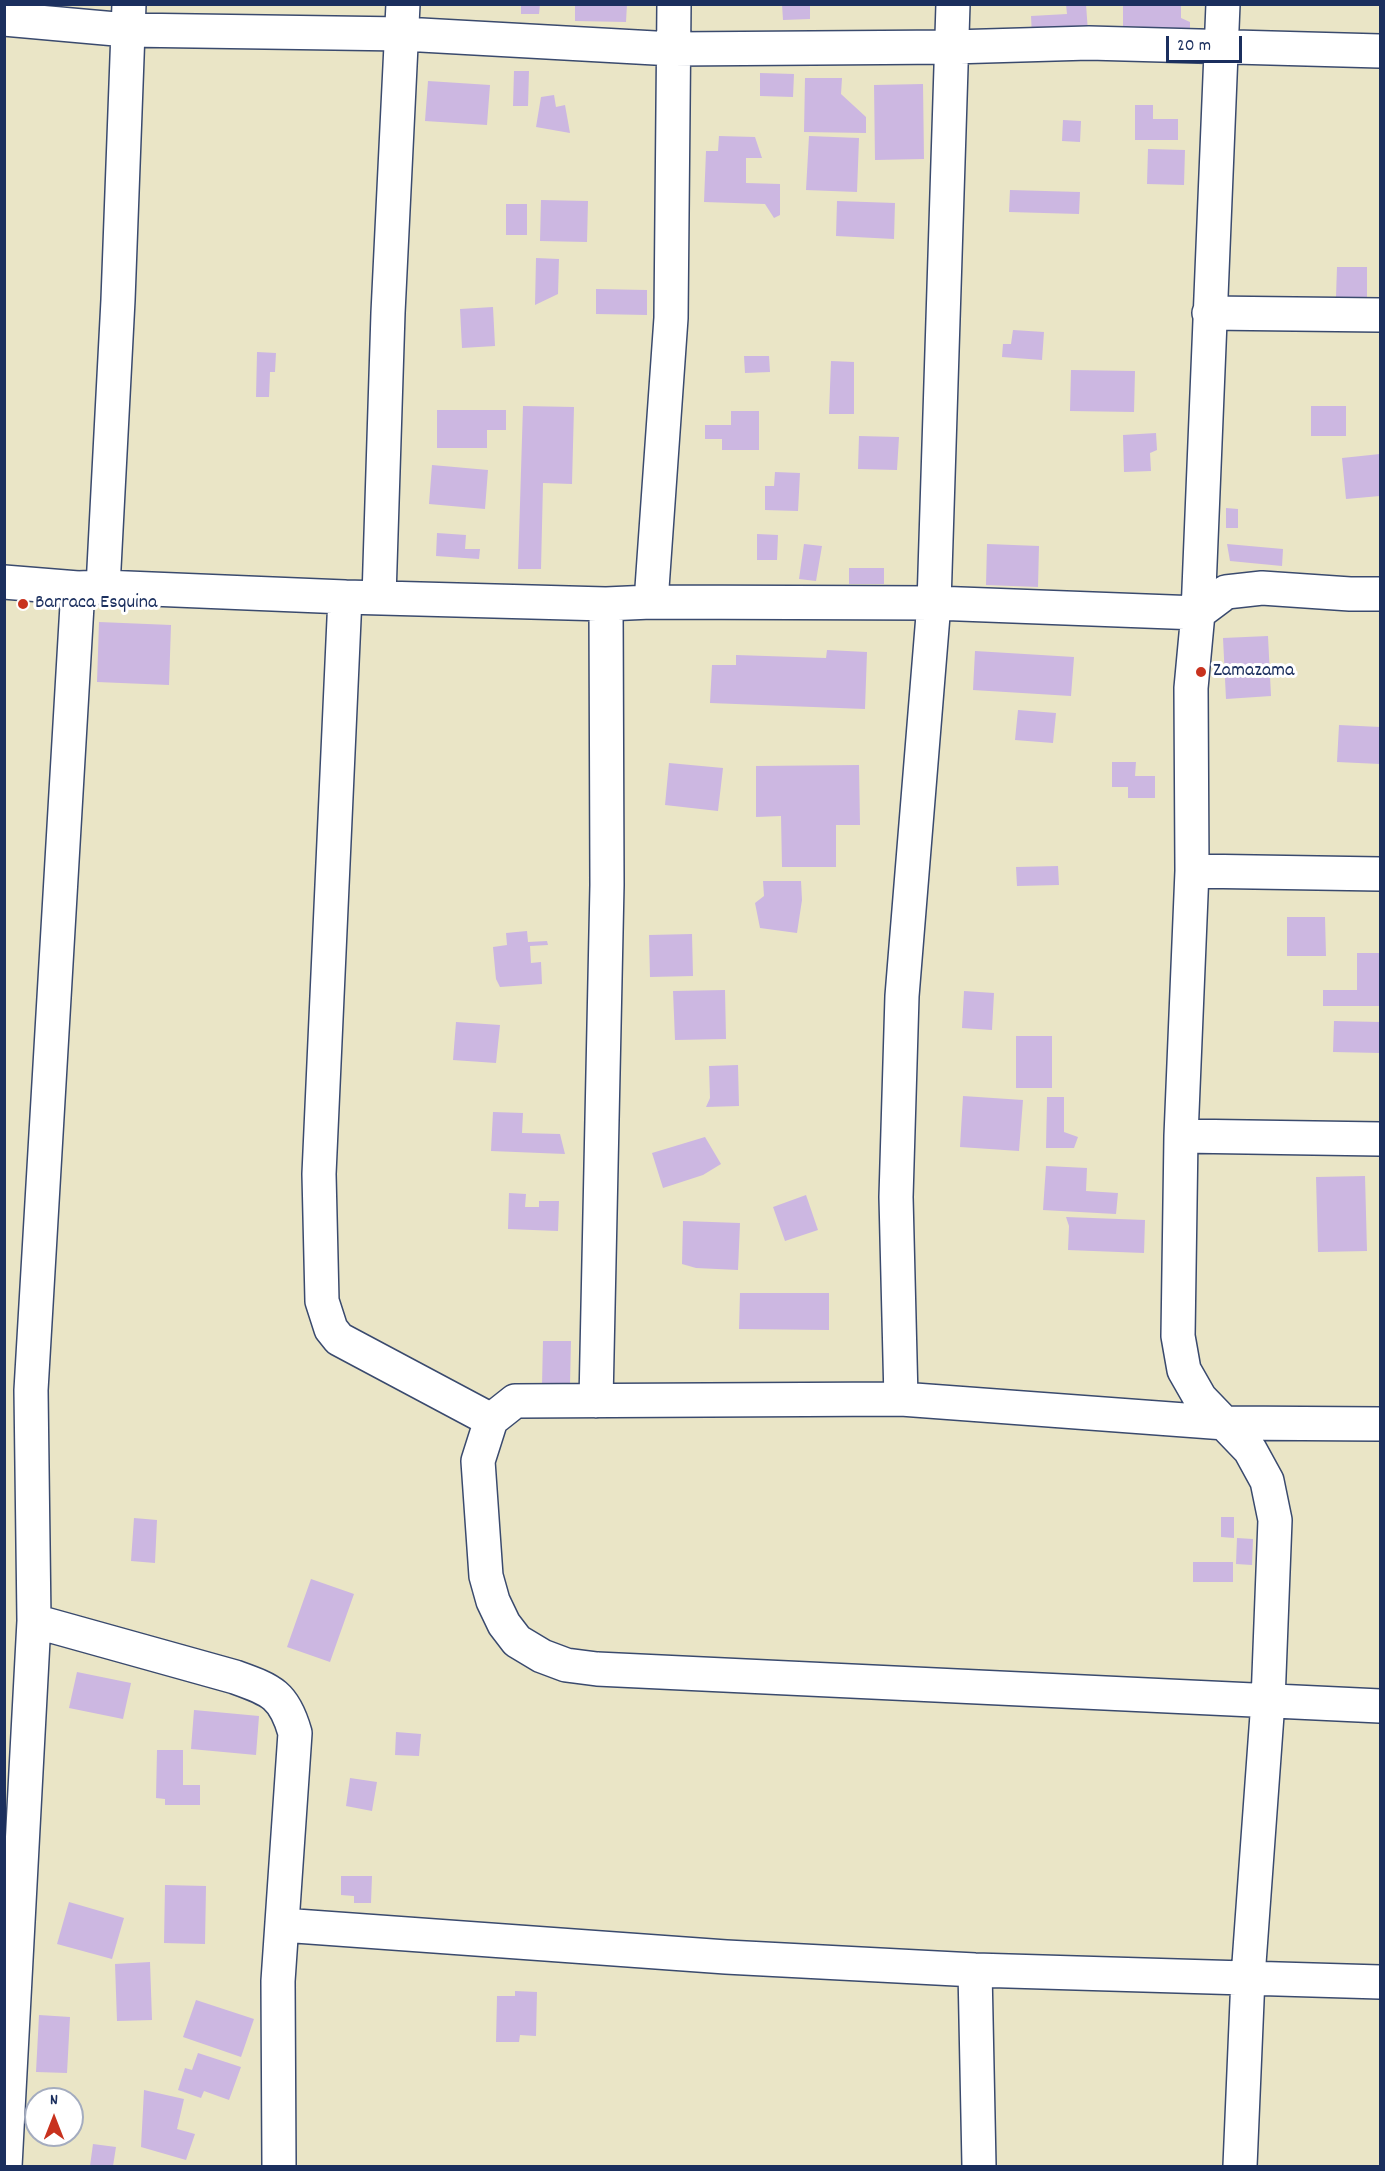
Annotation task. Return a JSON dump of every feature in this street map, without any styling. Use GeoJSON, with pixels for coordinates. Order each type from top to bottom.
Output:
{"type":"FeatureCollection","features":[{"type":"Feature","properties":{"kind":"street"},"geometry":{"type":"LineString","coordinates":[[651,602],[671,318],[674,4]]}},
{"type":"Feature","properties":{"kind":"street"},"geometry":{"type":"LineString","coordinates":[[901,1399],[896,1197],[902,996],[934,603],[953,4]]}},
{"type":"Feature","properties":{"kind":"street"},"geometry":{"type":"LineString","coordinates":[[1223,4],[1198,613],[1191,688],[1192,871],[1181,1136],[1178,1336],[1184,1370],[1200,1398],[1250,1450],[1267,1480],[1275,1520],[1268,1701],[1248,1977],[1240,2166]]}},
{"type":"Feature","properties":{"kind":"street"},"geometry":{"type":"LineString","coordinates":[[4,19],[128,17],[403,19],[673,49],[1089,44],[1380,51]]}},
{"type":"Feature","properties":{"kind":"street"},"geometry":{"type":"LineString","coordinates":[[5,2166],[34,1621],[18,1390],[118,300],[128,17]]}},
{"type":"Feature","properties":{"kind":"street"},"geometry":{"type":"LineString","coordinates":[[379,597],[388,313],[403,19]]}},
{"type":"Feature","properties":{"kind":"street"},"geometry":{"type":"LineString","coordinates":[[1209,313],[1380,315]]}},
{"type":"Feature","properties":{"kind":"street"},"geometry":{"type":"LineString","coordinates":[[4,582],[90,588],[606,604],[651,602],[934,603],[1198,613],[1226,592],[1262,588],[1380,594]]}},
{"type":"Feature","properties":{"kind":"street"},"geometry":{"type":"LineString","coordinates":[[345,597],[319,1174],[322,1301],[331,1329],[339,1339],[491,1420]]}},
{"type":"Feature","properties":{"kind":"street"},"geometry":{"type":"LineString","coordinates":[[597,1401],[607,885],[606,604]]}},
{"type":"Feature","properties":{"kind":"street"},"geometry":{"type":"LineString","coordinates":[[1192,871],[1380,874]]}},
{"type":"Feature","properties":{"kind":"street"},"geometry":{"type":"LineString","coordinates":[[1181,1136],[1380,1139]]}},
{"type":"Feature","properties":{"kind":"street"},"geometry":{"type":"LineString","coordinates":[[1380,1424],[1225,1423],[901,1399],[515,1401],[491,1420],[478,1461],[486,1576],[493,1601],[504,1624],[517,1641],[542,1656],[566,1665],[597,1669],[1380,1706]]}},
{"type":"Feature","properties":{"kind":"street"},"geometry":{"type":"LineString","coordinates":[[34,1621],[264,1687],[282,1701],[290,1714],[295,1733],[278,1982],[279,2166]]}},
{"type":"Feature","properties":{"kind":"street"},"geometry":{"type":"LineString","coordinates":[[282,1925],[726,1957],[975,1970],[1380,1982]]}},
{"type":"Feature","properties":{"kind":"street"},"geometry":{"type":"LineString","coordinates":[[975,1970],[979,2166]]}},
{"type":"Feature","properties":{"kind":"building"},"geometry":{"type":"Polygon","coordinates":[[[521,4],[540,4],[539,14],[521,14],[521,4]]]}},
{"type":"Feature","properties":{"kind":"building"},"geometry":{"type":"Polygon","coordinates":[[[575,4],[627,4],[626,22],[575,21],[575,4]]]}},
{"type":"Feature","properties":{"kind":"building"},"geometry":{"type":"Polygon","coordinates":[[[782,4],[810,4],[810,19],[783,20],[782,4]]]}},
{"type":"Feature","properties":{"kind":"building"},"geometry":{"type":"Polygon","coordinates":[[[1066,4],[1086,4],[1088,32],[1032,37],[1031,16],[1067,14],[1066,4]]]}},
{"type":"Feature","properties":{"kind":"building"},"geometry":{"type":"Polygon","coordinates":[[[1123,4],[1181,4],[1181,18],[1190,22],[1190,40],[1151,40],[1145,27],[1123,26],[1123,4]]]}},
{"type":"Feature","properties":{"kind":"building"},"geometry":{"type":"Polygon","coordinates":[[[514,71],[529,71],[528,106],[513,106],[514,71]]]}},
{"type":"Feature","properties":{"kind":"building"},"geometry":{"type":"Polygon","coordinates":[[[760,73],[794,74],[793,97],[760,96],[760,73]]]}},
{"type":"Feature","properties":{"kind":"building"},"geometry":{"type":"Polygon","coordinates":[[[805,78],[842,78],[841,94],[866,117],[866,133],[804,132],[805,78]]]}},
{"type":"Feature","properties":{"kind":"building"},"geometry":{"type":"Polygon","coordinates":[[[428,81],[490,85],[487,125],[425,121],[428,81]]]}},
{"type":"Feature","properties":{"kind":"building"},"geometry":{"type":"Polygon","coordinates":[[[923,84],[924,159],[875,160],[874,85],[923,84]]]}},
{"type":"Feature","properties":{"kind":"building"},"geometry":{"type":"Polygon","coordinates":[[[554,95],[556,107],[565,105],[570,133],[536,127],[541,97],[554,95]]]}},
{"type":"Feature","properties":{"kind":"building"},"geometry":{"type":"Polygon","coordinates":[[[1135,105],[1153,105],[1153,119],[1178,119],[1178,140],[1135,140],[1135,105]]]}},
{"type":"Feature","properties":{"kind":"building"},"geometry":{"type":"Polygon","coordinates":[[[1063,120],[1081,121],[1080,142],[1062,141],[1063,120]]]}},
{"type":"Feature","properties":{"kind":"building"},"geometry":{"type":"Polygon","coordinates":[[[719,136],[755,137],[762,158],[746,158],[746,183],[780,184],[780,215],[774,218],[765,204],[704,202],[706,151],[718,151],[719,136]]]}},
{"type":"Feature","properties":{"kind":"building"},"geometry":{"type":"Polygon","coordinates":[[[809,136],[859,138],[857,192],[806,190],[809,136]]]}},
{"type":"Feature","properties":{"kind":"building"},"geometry":{"type":"Polygon","coordinates":[[[1148,149],[1185,150],[1184,185],[1147,184],[1148,149]]]}},
{"type":"Feature","properties":{"kind":"building"},"geometry":{"type":"Polygon","coordinates":[[[1010,190],[1080,192],[1079,214],[1009,212],[1010,190]]]}},
{"type":"Feature","properties":{"kind":"building"},"geometry":{"type":"Polygon","coordinates":[[[541,200],[588,201],[587,242],[540,241],[541,200]]]}},
{"type":"Feature","properties":{"kind":"building"},"geometry":{"type":"Polygon","coordinates":[[[837,201],[895,203],[894,239],[836,236],[837,201]]]}},
{"type":"Feature","properties":{"kind":"building"},"geometry":{"type":"Polygon","coordinates":[[[506,204],[527,204],[527,235],[506,235],[506,204]]]}},
{"type":"Feature","properties":{"kind":"building"},"geometry":{"type":"Polygon","coordinates":[[[536,258],[559,259],[558,294],[535,305],[536,258]]]}},
{"type":"Feature","properties":{"kind":"building"},"geometry":{"type":"Polygon","coordinates":[[[1337,267],[1367,267],[1367,297],[1336,297],[1337,267]]]}},
{"type":"Feature","properties":{"kind":"building"},"geometry":{"type":"Polygon","coordinates":[[[596,289],[647,290],[647,315],[596,314],[596,289]]]}},
{"type":"Feature","properties":{"kind":"building"},"geometry":{"type":"Polygon","coordinates":[[[493,307],[495,346],[462,348],[460,309],[493,307]]]}},
{"type":"Feature","properties":{"kind":"building"},"geometry":{"type":"Polygon","coordinates":[[[1013,330],[1044,332],[1042,360],[1002,357],[1003,344],[1011,344],[1013,330]]]}},
{"type":"Feature","properties":{"kind":"building"},"geometry":{"type":"Polygon","coordinates":[[[257,352],[276,353],[275,372],[270,372],[269,397],[256,397],[257,352]]]}},
{"type":"Feature","properties":{"kind":"building"},"geometry":{"type":"Polygon","coordinates":[[[744,356],[769,356],[770,372],[745,373],[744,356]]]}},
{"type":"Feature","properties":{"kind":"building"},"geometry":{"type":"Polygon","coordinates":[[[831,361],[854,362],[854,414],[829,414],[831,361]]]}},
{"type":"Feature","properties":{"kind":"building"},"geometry":{"type":"Polygon","coordinates":[[[1071,370],[1135,371],[1134,412],[1070,411],[1071,370]]]}},
{"type":"Feature","properties":{"kind":"building"},"geometry":{"type":"Polygon","coordinates":[[[523,406],[574,407],[572,484],[543,483],[541,569],[518,569],[523,406]]]}},
{"type":"Feature","properties":{"kind":"building"},"geometry":{"type":"Polygon","coordinates":[[[1311,406],[1346,406],[1346,436],[1311,436],[1311,406]]]}},
{"type":"Feature","properties":{"kind":"building"},"geometry":{"type":"Polygon","coordinates":[[[437,410],[506,410],[506,430],[487,430],[487,448],[437,448],[437,410]]]}},
{"type":"Feature","properties":{"kind":"building"},"geometry":{"type":"Polygon","coordinates":[[[731,411],[759,411],[759,450],[722,450],[722,439],[705,439],[705,425],[731,425],[731,411]]]}},
{"type":"Feature","properties":{"kind":"building"},"geometry":{"type":"Polygon","coordinates":[[[1156,433],[1157,450],[1150,453],[1151,471],[1124,472],[1123,435],[1156,433]]]}},
{"type":"Feature","properties":{"kind":"building"},"geometry":{"type":"Polygon","coordinates":[[[859,436],[899,437],[897,470],[858,469],[859,436]]]}},
{"type":"Feature","properties":{"kind":"building"},"geometry":{"type":"Polygon","coordinates":[[[1380,454],[1380,496],[1346,499],[1342,458],[1380,454]]]}},
{"type":"Feature","properties":{"kind":"building"},"geometry":{"type":"Polygon","coordinates":[[[432,465],[488,470],[485,509],[429,504],[432,465]]]}},
{"type":"Feature","properties":{"kind":"building"},"geometry":{"type":"Polygon","coordinates":[[[775,472],[800,473],[798,511],[765,510],[765,486],[774,486],[775,472]]]}},
{"type":"Feature","properties":{"kind":"building"},"geometry":{"type":"Polygon","coordinates":[[[1226,508],[1238,509],[1238,528],[1226,528],[1226,508]]]}},
{"type":"Feature","properties":{"kind":"building"},"geometry":{"type":"Polygon","coordinates":[[[437,533],[466,535],[465,549],[480,549],[479,559],[436,556],[437,533]]]}},
{"type":"Feature","properties":{"kind":"building"},"geometry":{"type":"Polygon","coordinates":[[[757,534],[778,535],[777,560],[757,560],[757,534]]]}},
{"type":"Feature","properties":{"kind":"building"},"geometry":{"type":"Polygon","coordinates":[[[804,544],[822,546],[816,581],[799,579],[804,544]]]}},
{"type":"Feature","properties":{"kind":"building"},"geometry":{"type":"Polygon","coordinates":[[[987,544],[1039,546],[1038,587],[986,585],[987,544]]]}},
{"type":"Feature","properties":{"kind":"building"},"geometry":{"type":"Polygon","coordinates":[[[1227,544],[1283,549],[1282,566],[1230,561],[1227,544]]]}},
{"type":"Feature","properties":{"kind":"building"},"geometry":{"type":"Polygon","coordinates":[[[849,568],[884,568],[884,584],[849,584],[849,568]]]}},
{"type":"Feature","properties":{"kind":"building"},"geometry":{"type":"Polygon","coordinates":[[[99,622],[171,625],[169,685],[97,682],[99,622]]]}},
{"type":"Feature","properties":{"kind":"building"},"geometry":{"type":"Polygon","coordinates":[[[1268,636],[1271,696],[1226,699],[1223,638],[1268,636]]]}},
{"type":"Feature","properties":{"kind":"building"},"geometry":{"type":"Polygon","coordinates":[[[827,650],[867,652],[865,709],[710,703],[712,665],[736,665],[736,655],[826,658],[827,650]]]}},
{"type":"Feature","properties":{"kind":"building"},"geometry":{"type":"Polygon","coordinates":[[[975,651],[1074,657],[1071,696],[973,690],[975,651]]]}},
{"type":"Feature","properties":{"kind":"building"},"geometry":{"type":"Polygon","coordinates":[[[1018,710],[1056,713],[1053,743],[1015,740],[1018,710]]]}},
{"type":"Feature","properties":{"kind":"building"},"geometry":{"type":"Polygon","coordinates":[[[1339,725],[1380,727],[1380,764],[1337,762],[1339,725]]]}},
{"type":"Feature","properties":{"kind":"building"},"geometry":{"type":"Polygon","coordinates":[[[1112,762],[1136,762],[1135,776],[1155,776],[1155,798],[1128,798],[1128,787],[1112,787],[1112,762]]]}},
{"type":"Feature","properties":{"kind":"building"},"geometry":{"type":"Polygon","coordinates":[[[669,763],[723,768],[718,811],[665,805],[669,763]]]}},
{"type":"Feature","properties":{"kind":"building"},"geometry":{"type":"Polygon","coordinates":[[[859,765],[860,825],[836,825],[836,867],[782,867],[781,816],[756,817],[756,766],[859,765]]]}},
{"type":"Feature","properties":{"kind":"building"},"geometry":{"type":"Polygon","coordinates":[[[1058,866],[1059,885],[1017,886],[1016,867],[1058,866]]]}},
{"type":"Feature","properties":{"kind":"building"},"geometry":{"type":"Polygon","coordinates":[[[763,881],[801,881],[802,900],[797,933],[760,928],[755,903],[764,896],[763,881]]]}},
{"type":"Feature","properties":{"kind":"building"},"geometry":{"type":"Polygon","coordinates":[[[1287,917],[1325,917],[1326,956],[1287,956],[1287,917]]]}},
{"type":"Feature","properties":{"kind":"building"},"geometry":{"type":"Polygon","coordinates":[[[527,931],[528,942],[547,941],[548,945],[530,946],[531,963],[541,962],[542,984],[500,987],[496,979],[493,947],[507,945],[506,933],[527,931]]]}},
{"type":"Feature","properties":{"kind":"building"},"geometry":{"type":"Polygon","coordinates":[[[692,934],[693,976],[650,977],[649,935],[692,934]]]}},
{"type":"Feature","properties":{"kind":"building"},"geometry":{"type":"Polygon","coordinates":[[[1357,953],[1380,953],[1380,1006],[1323,1006],[1323,990],[1357,990],[1357,953]]]}},
{"type":"Feature","properties":{"kind":"building"},"geometry":{"type":"Polygon","coordinates":[[[725,990],[726,1039],[675,1040],[673,991],[725,990]]]}},
{"type":"Feature","properties":{"kind":"building"},"geometry":{"type":"Polygon","coordinates":[[[964,991],[994,993],[992,1030],[962,1028],[964,991]]]}},
{"type":"Feature","properties":{"kind":"building"},"geometry":{"type":"Polygon","coordinates":[[[1334,1021],[1380,1022],[1380,1053],[1333,1052],[1334,1021]]]}},
{"type":"Feature","properties":{"kind":"building"},"geometry":{"type":"Polygon","coordinates":[[[456,1022],[500,1025],[496,1063],[453,1060],[456,1022]]]}},
{"type":"Feature","properties":{"kind":"building"},"geometry":{"type":"Polygon","coordinates":[[[1016,1036],[1052,1036],[1052,1088],[1016,1088],[1016,1036]]]}},
{"type":"Feature","properties":{"kind":"building"},"geometry":{"type":"Polygon","coordinates":[[[738,1065],[739,1106],[706,1107],[710,1098],[709,1066],[738,1065]]]}},
{"type":"Feature","properties":{"kind":"building"},"geometry":{"type":"Polygon","coordinates":[[[963,1096],[1023,1100],[1019,1151],[960,1147],[963,1096]]]}},
{"type":"Feature","properties":{"kind":"building"},"geometry":{"type":"Polygon","coordinates":[[[1047,1097],[1064,1097],[1064,1132],[1078,1137],[1074,1148],[1046,1148],[1047,1097]]]}},
{"type":"Feature","properties":{"kind":"building"},"geometry":{"type":"Polygon","coordinates":[[[493,1112],[523,1113],[522,1133],[560,1134],[565,1154],[491,1151],[493,1112]]]}},
{"type":"Feature","properties":{"kind":"building"},"geometry":{"type":"Polygon","coordinates":[[[705,1137],[721,1164],[703,1175],[663,1188],[652,1153],[705,1137]]]}},
{"type":"Feature","properties":{"kind":"building"},"geometry":{"type":"Polygon","coordinates":[[[1046,1166],[1087,1168],[1086,1191],[1118,1193],[1116,1214],[1043,1210],[1046,1166]]]}},
{"type":"Feature","properties":{"kind":"building"},"geometry":{"type":"Polygon","coordinates":[[[1365,1176],[1367,1251],[1318,1252],[1316,1177],[1365,1176]]]}},
{"type":"Feature","properties":{"kind":"building"},"geometry":{"type":"Polygon","coordinates":[[[509,1193],[526,1194],[525,1207],[539,1207],[539,1201],[559,1201],[558,1231],[508,1229],[509,1193]]]}},
{"type":"Feature","properties":{"kind":"building"},"geometry":{"type":"Polygon","coordinates":[[[806,1195],[818,1230],[785,1241],[773,1207],[806,1195]]]}},
{"type":"Feature","properties":{"kind":"building"},"geometry":{"type":"Polygon","coordinates":[[[1066,1217],[1145,1220],[1144,1253],[1068,1250],[1069,1226],[1066,1217]]]}},
{"type":"Feature","properties":{"kind":"building"},"geometry":{"type":"Polygon","coordinates":[[[683,1221],[740,1223],[738,1270],[696,1268],[682,1264],[683,1221]]]}},
{"type":"Feature","properties":{"kind":"building"},"geometry":{"type":"Polygon","coordinates":[[[740,1293],[829,1293],[829,1330],[739,1329],[740,1293]]]}},
{"type":"Feature","properties":{"kind":"building"},"geometry":{"type":"Polygon","coordinates":[[[543,1341],[571,1341],[570,1385],[542,1385],[543,1341]]]}},
{"type":"Feature","properties":{"kind":"building"},"geometry":{"type":"Polygon","coordinates":[[[1221,1517],[1234,1517],[1234,1538],[1221,1537],[1221,1517]]]}},
{"type":"Feature","properties":{"kind":"building"},"geometry":{"type":"Polygon","coordinates":[[[134,1518],[157,1520],[155,1563],[131,1561],[134,1518]]]}},
{"type":"Feature","properties":{"kind":"building"},"geometry":{"type":"Polygon","coordinates":[[[1237,1538],[1253,1539],[1252,1565],[1236,1564],[1237,1538]]]}},
{"type":"Feature","properties":{"kind":"building"},"geometry":{"type":"Polygon","coordinates":[[[1193,1562],[1233,1562],[1233,1582],[1193,1582],[1193,1562]]]}},
{"type":"Feature","properties":{"kind":"building"},"geometry":{"type":"Polygon","coordinates":[[[311,1579],[354,1594],[330,1662],[287,1647],[311,1579]]]}},
{"type":"Feature","properties":{"kind":"building"},"geometry":{"type":"Polygon","coordinates":[[[77,1672],[131,1683],[123,1719],[69,1708],[77,1672]]]}},
{"type":"Feature","properties":{"kind":"building"},"geometry":{"type":"Polygon","coordinates":[[[194,1710],[259,1716],[256,1755],[191,1749],[194,1710]]]}},
{"type":"Feature","properties":{"kind":"building"},"geometry":{"type":"Polygon","coordinates":[[[396,1732],[421,1734],[419,1756],[395,1755],[396,1732]]]}},
{"type":"Feature","properties":{"kind":"building"},"geometry":{"type":"Polygon","coordinates":[[[157,1750],[183,1750],[183,1785],[200,1785],[200,1805],[165,1805],[165,1799],[156,1798],[157,1750]]]}},
{"type":"Feature","properties":{"kind":"building"},"geometry":{"type":"Polygon","coordinates":[[[350,1778],[377,1782],[372,1811],[346,1806],[350,1778]]]}},
{"type":"Feature","properties":{"kind":"building"},"geometry":{"type":"Polygon","coordinates":[[[341,1876],[372,1876],[371,1903],[354,1903],[354,1896],[341,1895],[341,1876]]]}},
{"type":"Feature","properties":{"kind":"building"},"geometry":{"type":"Polygon","coordinates":[[[165,1885],[206,1886],[205,1944],[164,1943],[165,1885]]]}},
{"type":"Feature","properties":{"kind":"building"},"geometry":{"type":"Polygon","coordinates":[[[69,1902],[124,1918],[112,1959],[57,1944],[69,1902]]]}},
{"type":"Feature","properties":{"kind":"building"},"geometry":{"type":"Polygon","coordinates":[[[150,1962],[152,2020],[117,2021],[115,1964],[150,1962]]]}},
{"type":"Feature","properties":{"kind":"building"},"geometry":{"type":"Polygon","coordinates":[[[515,1991],[537,1992],[536,2036],[520,2035],[519,2042],[496,2042],[497,1996],[515,1996],[515,1991]]]}},
{"type":"Feature","properties":{"kind":"building"},"geometry":{"type":"Polygon","coordinates":[[[196,2000],[254,2019],[241,2057],[183,2037],[196,2000]]]}},
{"type":"Feature","properties":{"kind":"building"},"geometry":{"type":"Polygon","coordinates":[[[39,2015],[70,2017],[67,2073],[36,2072],[39,2015]]]}},
{"type":"Feature","properties":{"kind":"building"},"geometry":{"type":"Polygon","coordinates":[[[198,2053],[241,2067],[229,2100],[204,2091],[201,2098],[178,2090],[185,2068],[192,2070],[198,2053]]]}},
{"type":"Feature","properties":{"kind":"building"},"geometry":{"type":"Polygon","coordinates":[[[144,2090],[184,2099],[177,2129],[195,2134],[186,2160],[141,2147],[144,2090]]]}},
{"type":"Feature","properties":{"kind":"building"},"geometry":{"type":"Polygon","coordinates":[[[93,2144],[116,2147],[113,2166],[90,2166],[93,2144]]]}},
{"type":"Feature","properties":{"kind":"place","name":"Barraca Esquina"},"geometry":{"type":"Point","coordinates":[23,604]}},
{"type":"Feature","properties":{"kind":"place","name":"Zamazama"},"geometry":{"type":"Point","coordinates":[1201,672]}}]}
